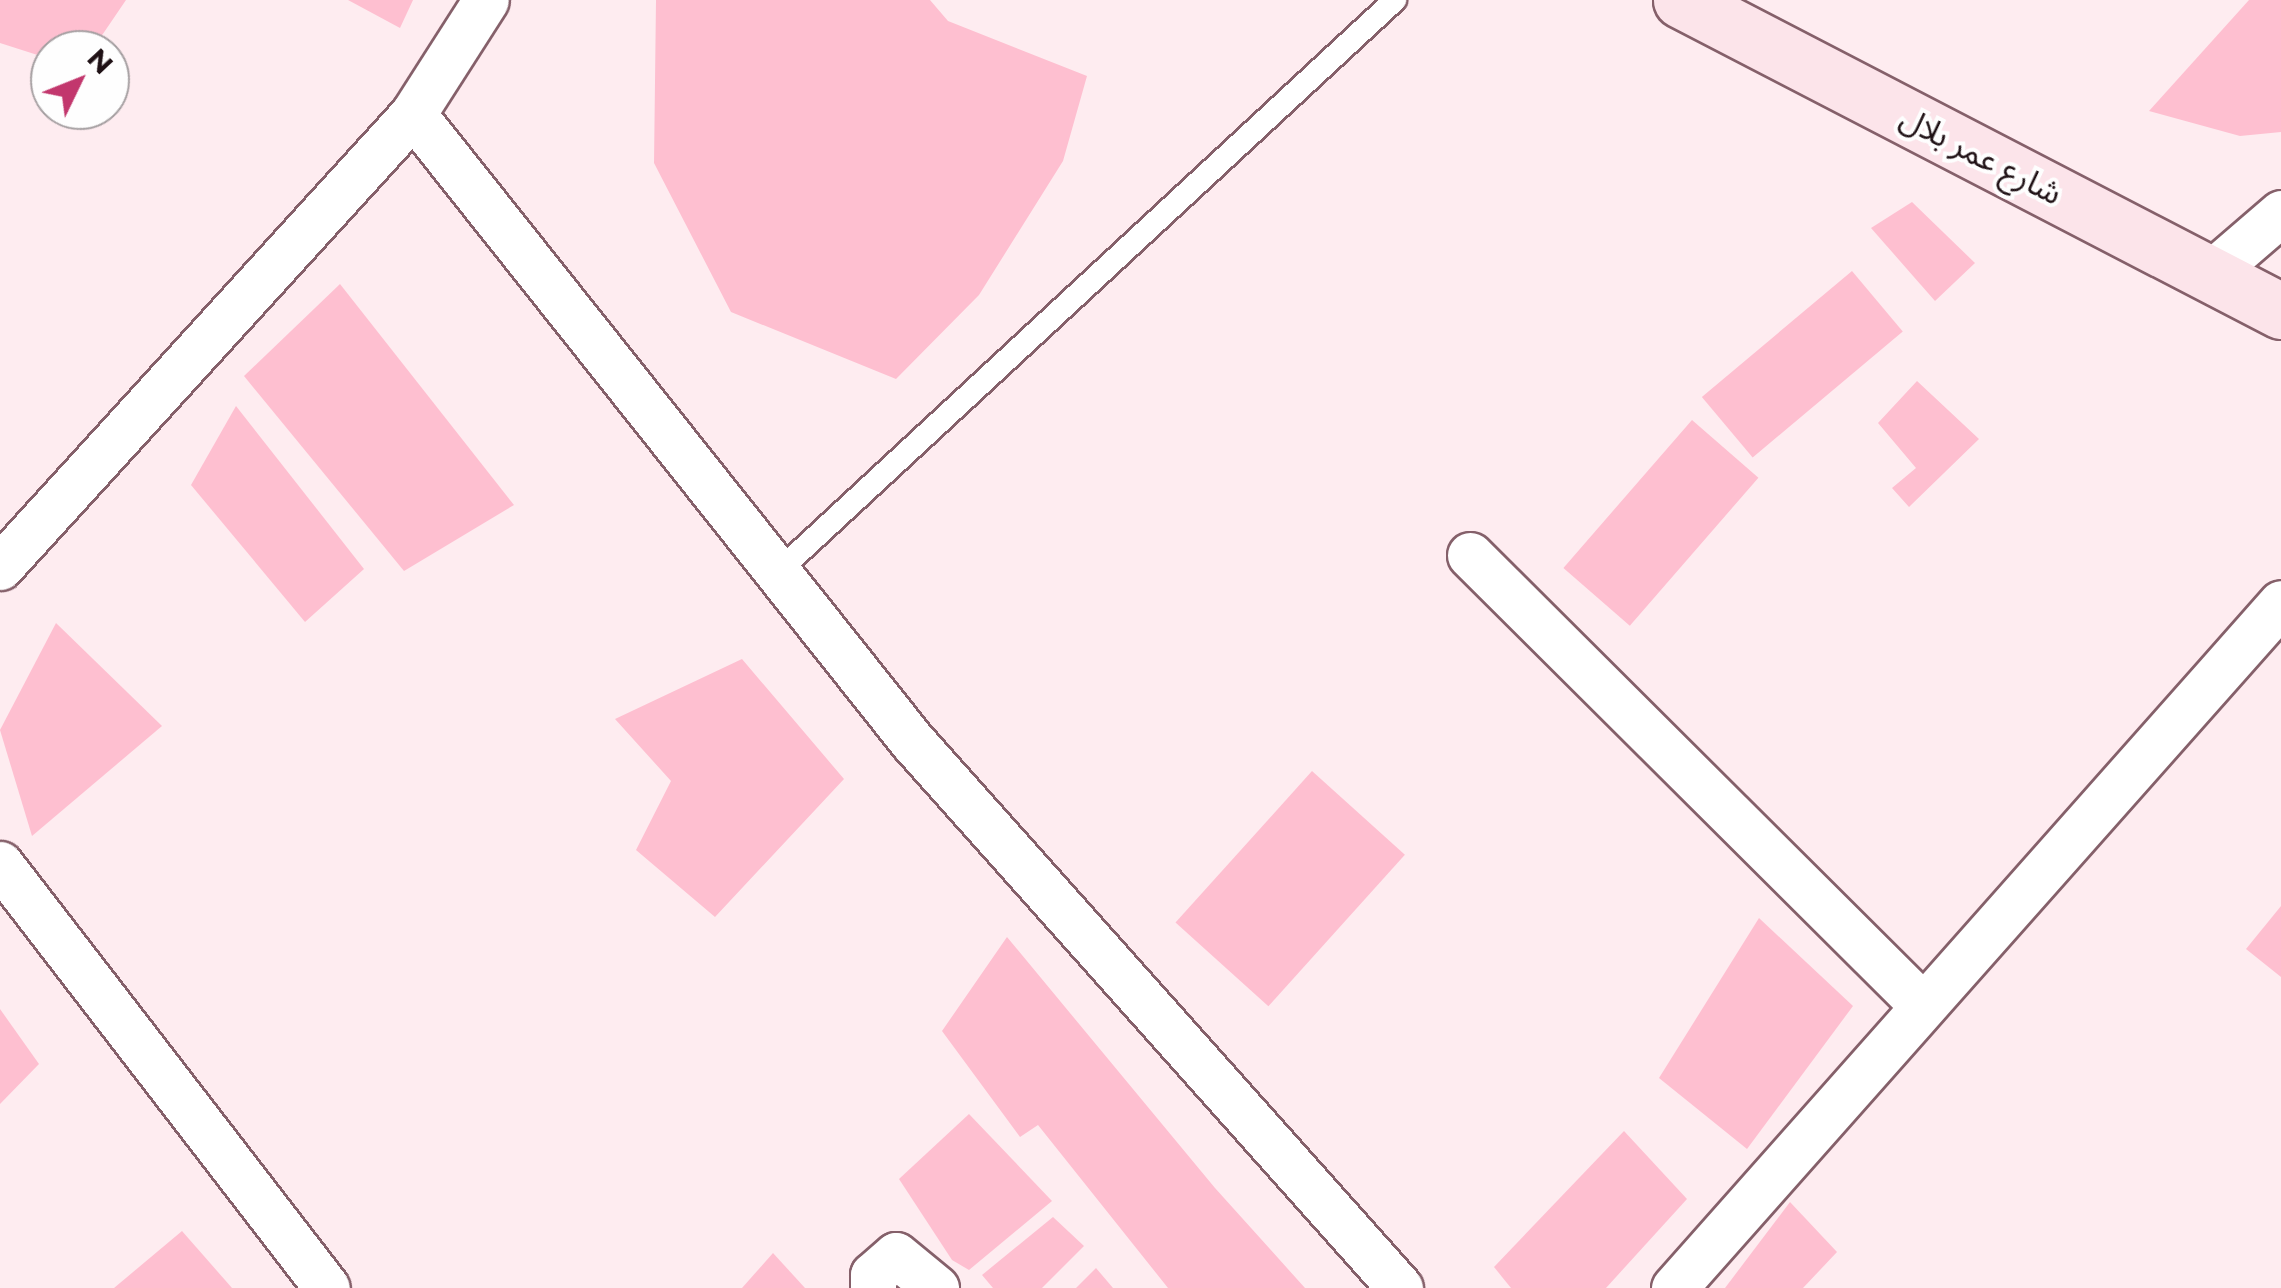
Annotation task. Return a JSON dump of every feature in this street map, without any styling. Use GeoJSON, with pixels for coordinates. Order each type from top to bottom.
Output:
{"type":"FeatureCollection","features":[{"type":"Feature","properties":{"kind":"street"},"geometry":{"type":"LineString","coordinates":[[0,567],[413,114],[486,0]]}},
{"type":"Feature","properties":{"kind":"street","name":"شارع عمر بلال"},"geometry":{"type":"LineString","coordinates":[[1681,0],[2281,311]]}},
{"type":"Feature","properties":{"kind":"street"},"geometry":{"type":"LineString","coordinates":[[413,114],[782,568],[912,741],[1400,1288]]}},
{"type":"Feature","properties":{"kind":"street"},"geometry":{"type":"LineString","coordinates":[[2209,275],[2281,213]]}},
{"type":"Feature","properties":{"kind":"street"},"geometry":{"type":"LineString","coordinates":[[1470,555],[1922,1006]]}},
{"type":"Feature","properties":{"kind":"street"},"geometry":{"type":"LineString","coordinates":[[1674,1288],[2281,603]]}},
{"type":"Feature","properties":{"kind":"street"},"geometry":{"type":"LineString","coordinates":[[0,864],[327,1288]]}},
{"type":"Feature","properties":{"kind":"street"},"geometry":{"type":"LineString","coordinates":[[873,1288],[873,1275],[896,1255],[908,1256],[936,1288]]}},
{"type":"Feature","properties":{"kind":"lane"},"geometry":{"type":"LineString","coordinates":[[782,568],[1394,0]]}},
{"type":"Feature","properties":{"kind":"building"},"geometry":{"type":"Polygon","coordinates":[[[0,0],[126,0],[106,30],[30,30],[30,53],[0,43],[0,0]]]}},
{"type":"Feature","properties":{"kind":"building"},"geometry":{"type":"Polygon","coordinates":[[[348,0],[413,0],[400,28],[348,0]]]}},
{"type":"Feature","properties":{"kind":"building"},"geometry":{"type":"Polygon","coordinates":[[[656,0],[930,0],[948,21],[1087,76],[1063,161],[979,295],[896,379],[731,312],[654,163],[656,0]]]}},
{"type":"Feature","properties":{"kind":"building"},"geometry":{"type":"Polygon","coordinates":[[[2249,0],[2281,0],[2281,132],[2240,136],[2149,111],[2249,0]]]}},
{"type":"Feature","properties":{"kind":"building"},"geometry":{"type":"Polygon","coordinates":[[[1912,202],[1975,263],[1935,301],[1871,228],[1912,202]]]}},
{"type":"Feature","properties":{"kind":"building"},"geometry":{"type":"Polygon","coordinates":[[[1852,271],[1903,332],[1753,458],[1702,397],[1852,271]]]}},
{"type":"Feature","properties":{"kind":"building"},"geometry":{"type":"Polygon","coordinates":[[[340,284],[514,505],[404,571],[244,376],[340,284]]]}},
{"type":"Feature","properties":{"kind":"building"},"geometry":{"type":"Polygon","coordinates":[[[1917,381],[1979,439],[1909,507],[1892,488],[1916,468],[1878,423],[1917,381]]]}},
{"type":"Feature","properties":{"kind":"building"},"geometry":{"type":"Polygon","coordinates":[[[236,406],[364,569],[305,622],[191,485],[236,406]]]}},
{"type":"Feature","properties":{"kind":"building"},"geometry":{"type":"Polygon","coordinates":[[[1692,420],[1758,478],[1630,626],[1563,568],[1692,420]]]}},
{"type":"Feature","properties":{"kind":"building"},"geometry":{"type":"Polygon","coordinates":[[[56,623],[162,726],[32,836],[0,730],[56,623]]]}},
{"type":"Feature","properties":{"kind":"building"},"geometry":{"type":"Polygon","coordinates":[[[742,659],[844,779],[715,917],[636,850],[671,781],[615,719],[742,659]]]}},
{"type":"Feature","properties":{"kind":"building"},"geometry":{"type":"Polygon","coordinates":[[[1312,771],[1405,855],[1268,1006],[1175,923],[1312,771]]]}},
{"type":"Feature","properties":{"kind":"building"},"geometry":{"type":"Polygon","coordinates":[[[2281,906],[2281,977],[2246,949],[2281,906]]]}},
{"type":"Feature","properties":{"kind":"building"},"geometry":{"type":"Polygon","coordinates":[[[1759,918],[1853,1006],[1747,1149],[1659,1078],[1759,918]]]}},
{"type":"Feature","properties":{"kind":"building"},"geometry":{"type":"Polygon","coordinates":[[[1007,937],[1215,1188],[1305,1288],[1168,1288],[1038,1125],[1020,1137],[942,1031],[1007,937]]]}},
{"type":"Feature","properties":{"kind":"building"},"geometry":{"type":"Polygon","coordinates":[[[0,1009],[39,1064],[0,1104],[0,1009]]]}},
{"type":"Feature","properties":{"kind":"building"},"geometry":{"type":"Polygon","coordinates":[[[969,1114],[1052,1201],[969,1270],[952,1260],[899,1179],[969,1114]]]}},
{"type":"Feature","properties":{"kind":"building"},"geometry":{"type":"Polygon","coordinates":[[[1624,1131],[1687,1199],[1606,1288],[1511,1288],[1494,1267],[1624,1131]]]}},
{"type":"Feature","properties":{"kind":"building"},"geometry":{"type":"Polygon","coordinates":[[[1790,1202],[1837,1252],[1803,1288],[1725,1288],[1790,1202]]]}},
{"type":"Feature","properties":{"kind":"building"},"geometry":{"type":"Polygon","coordinates":[[[1053,1217],[1084,1246],[1042,1288],[993,1288],[982,1275],[1053,1217]]]}},
{"type":"Feature","properties":{"kind":"building"},"geometry":{"type":"Polygon","coordinates":[[[182,1231],[232,1288],[114,1288],[182,1231]]]}},
{"type":"Feature","properties":{"kind":"building"},"geometry":{"type":"Polygon","coordinates":[[[773,1253],[805,1288],[742,1288],[773,1253]]]}},
{"type":"Feature","properties":{"kind":"building"},"geometry":{"type":"Polygon","coordinates":[[[1096,1268],[1113,1288],[1076,1288],[1096,1268]]]}}]}
